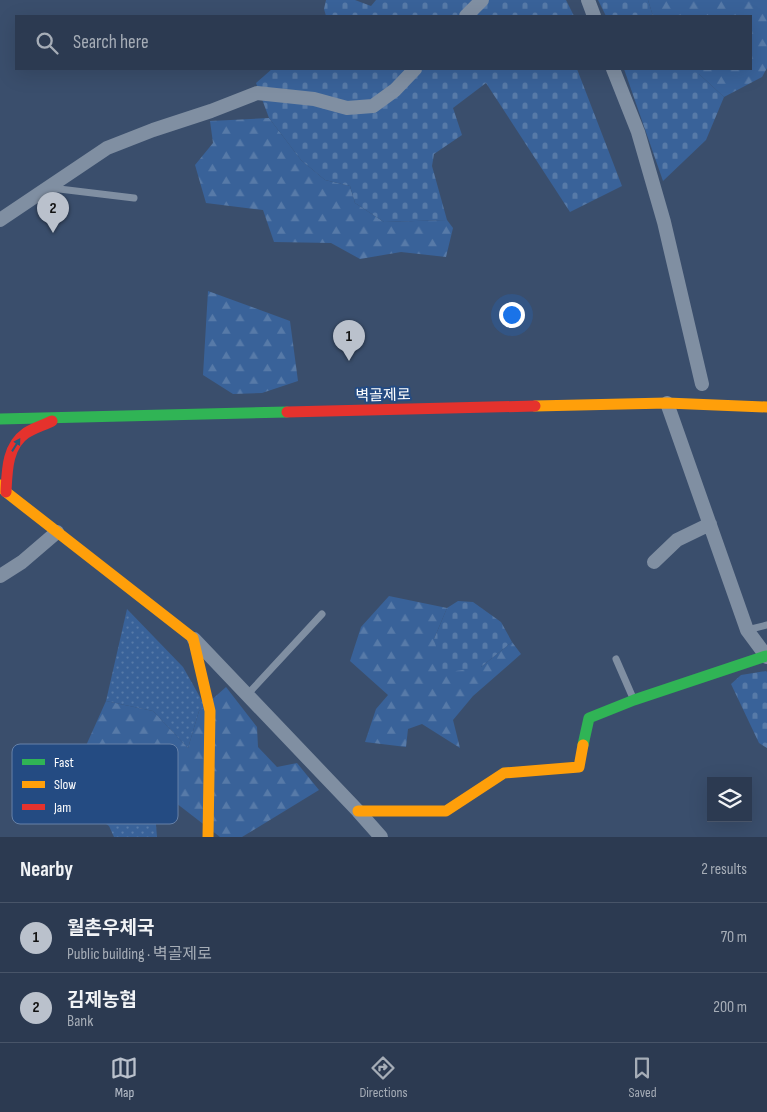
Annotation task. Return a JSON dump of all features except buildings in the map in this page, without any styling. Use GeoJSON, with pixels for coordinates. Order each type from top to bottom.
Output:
{"type":"FeatureCollection","features":[{"type":"Feature","properties":{"kind":"street"},"geometry":{"type":"LineString","coordinates":[[467,15],[482,0]]}},
{"type":"Feature","properties":{"kind":"street"},"geometry":{"type":"LineString","coordinates":[[588,0],[594,15]]}},
{"type":"Feature","properties":{"kind":"street"},"geometry":{"type":"LineString","coordinates":[[0,220],[107,148],[153,130],[211,111],[257,93],[314,100],[346,108],[373,106],[395,90],[414,70]]}},
{"type":"Feature","properties":{"kind":"street"},"geometry":{"type":"LineString","coordinates":[[613,70],[638,132],[662,213],[702,384]]}},
{"type":"Feature","properties":{"kind":"street"},"geometry":{"type":"LineString","coordinates":[[358,811],[446,810],[504,773],[579,767],[589,718],[634,700],[766,656],[747,630],[668,403]]}},
{"type":"Feature","properties":{"kind":"street","name":"벽골제로"},"geometry":{"type":"LineString","coordinates":[[0,419],[668,403],[767,407]]}},
{"type":"Feature","properties":{"kind":"street"},"geometry":{"type":"LineString","coordinates":[[60,418],[27,433],[18,440],[7,468],[3,488],[193,638],[358,811],[380,837]]}},
{"type":"Feature","properties":{"kind":"street"},"geometry":{"type":"LineString","coordinates":[[654,562],[677,540],[710,524]]}},
{"type":"Feature","properties":{"kind":"street"},"geometry":{"type":"LineString","coordinates":[[0,576],[22,562],[57,532]]}},
{"type":"Feature","properties":{"kind":"street"},"geometry":{"type":"LineString","coordinates":[[193,638],[210,711],[208,837]]}},
{"type":"Feature","properties":{"kind":"lane"},"geometry":{"type":"LineString","coordinates":[[48,187],[134,198]]}},
{"type":"Feature","properties":{"kind":"lane"},"geometry":{"type":"LineString","coordinates":[[248,695],[322,614]]}},
{"type":"Feature","properties":{"kind":"lane"},"geometry":{"type":"LineString","coordinates":[[747,630],[767,625]]}},
{"type":"Feature","properties":{"kind":"lane"},"geometry":{"type":"LineString","coordinates":[[616,659],[634,700]]}},
{"type":"Feature","properties":{"kind":"green space"},"geometry":{"type":"Polygon","coordinates":[[[326,0],[355,0],[371,6],[376,0],[566,0],[574,15],[326,15],[324,9],[326,0]]]}},
{"type":"Feature","properties":{"kind":"green space"},"geometry":{"type":"Polygon","coordinates":[[[598,0],[648,0],[653,15],[606,15],[598,0]]]}},
{"type":"Feature","properties":{"kind":"green space"},"geometry":{"type":"Polygon","coordinates":[[[648,0],[767,0],[767,68],[762,77],[724,97],[699,74],[699,70],[752,70],[752,15],[653,15],[648,0]]]}},
{"type":"Feature","properties":{"kind":"green space"},"geometry":{"type":"Polygon","coordinates":[[[271,70],[577,70],[622,186],[570,212],[486,83],[453,108],[462,135],[434,154],[432,166],[447,220],[384,222],[355,203],[350,186],[325,180],[301,160],[269,118],[256,83],[271,70]]]}},
{"type":"Feature","properties":{"kind":"green space"},"geometry":{"type":"Polygon","coordinates":[[[624,70],[699,70],[699,74],[724,97],[706,140],[663,181],[624,70]]]}},
{"type":"Feature","properties":{"kind":"green space"},"geometry":{"type":"Polygon","coordinates":[[[269,118],[301,160],[325,180],[350,186],[355,203],[384,222],[447,220],[453,228],[446,257],[401,252],[360,259],[331,243],[274,242],[263,210],[206,203],[195,165],[213,143],[210,121],[269,118]]]}},
{"type":"Feature","properties":{"kind":"green space"},"geometry":{"type":"Polygon","coordinates":[[[208,291],[290,321],[298,381],[262,393],[233,394],[203,375],[208,291]]]}},
{"type":"Feature","properties":{"kind":"green space"},"geometry":{"type":"Polygon","coordinates":[[[389,596],[447,608],[434,639],[481,667],[512,642],[521,654],[473,696],[453,720],[460,748],[422,724],[408,729],[406,747],[365,742],[376,709],[388,695],[350,661],[361,627],[389,596]]]}},
{"type":"Feature","properties":{"kind":"green space"},"geometry":{"type":"Polygon","coordinates":[[[458,601],[473,602],[501,622],[512,642],[481,667],[443,673],[434,639],[447,608],[458,601]]]}},
{"type":"Feature","properties":{"kind":"green space"},"geometry":{"type":"Polygon","coordinates":[[[127,609],[183,667],[205,706],[199,711],[188,748],[153,711],[106,701],[127,609]]]}},
{"type":"Feature","properties":{"kind":"green space"},"geometry":{"type":"Polygon","coordinates":[[[766,671],[767,748],[759,743],[731,684],[741,675],[766,671]]]}},
{"type":"Feature","properties":{"kind":"green space"},"geometry":{"type":"Polygon","coordinates":[[[226,687],[257,727],[258,747],[277,767],[297,763],[319,790],[242,837],[220,837],[178,805],[178,744],[87,744],[106,701],[153,711],[188,748],[199,711],[226,687]]]}},
{"type":"Feature","properties":{"kind":"green space"},"geometry":{"type":"Polygon","coordinates":[[[106,824],[156,824],[157,837],[114,837],[106,824]]]}},
{"type":"Feature","properties":{"kind":"traffic: fast"},"geometry":{"type":"LineString","coordinates":[[0,419],[287,412]]}},
{"type":"Feature","properties":{"kind":"traffic: fast"},"geometry":{"type":"LineString","coordinates":[[583,745],[589,718],[634,700],[766,656]]}},
{"type":"Feature","properties":{"kind":"traffic: slow"},"geometry":{"type":"LineString","coordinates":[[535,406],[667,403],[767,407]]}},
{"type":"Feature","properties":{"kind":"traffic: slow"},"geometry":{"type":"LineString","coordinates":[[0,485],[6,492],[193,638],[210,711],[208,837]]}},
{"type":"Feature","properties":{"kind":"traffic: slow"},"geometry":{"type":"LineString","coordinates":[[358,811],[446,811],[504,773],[579,767],[583,745]]}},
{"type":"Feature","properties":{"kind":"traffic: jam"},"geometry":{"type":"LineString","coordinates":[[287,412],[535,406]]}},
{"type":"Feature","properties":{"kind":"traffic: jam"},"geometry":{"type":"LineString","coordinates":[[6,492],[9,460],[15,445],[26,433],[52,421]]}},
{"type":"Feature","properties":{"kind":"place","name":"김제농협"},"geometry":{"type":"Point","coordinates":[53,233]}},
{"type":"Feature","properties":{"kind":"place","name":"월촌우체국"},"geometry":{"type":"Point","coordinates":[349,361]}}]}
